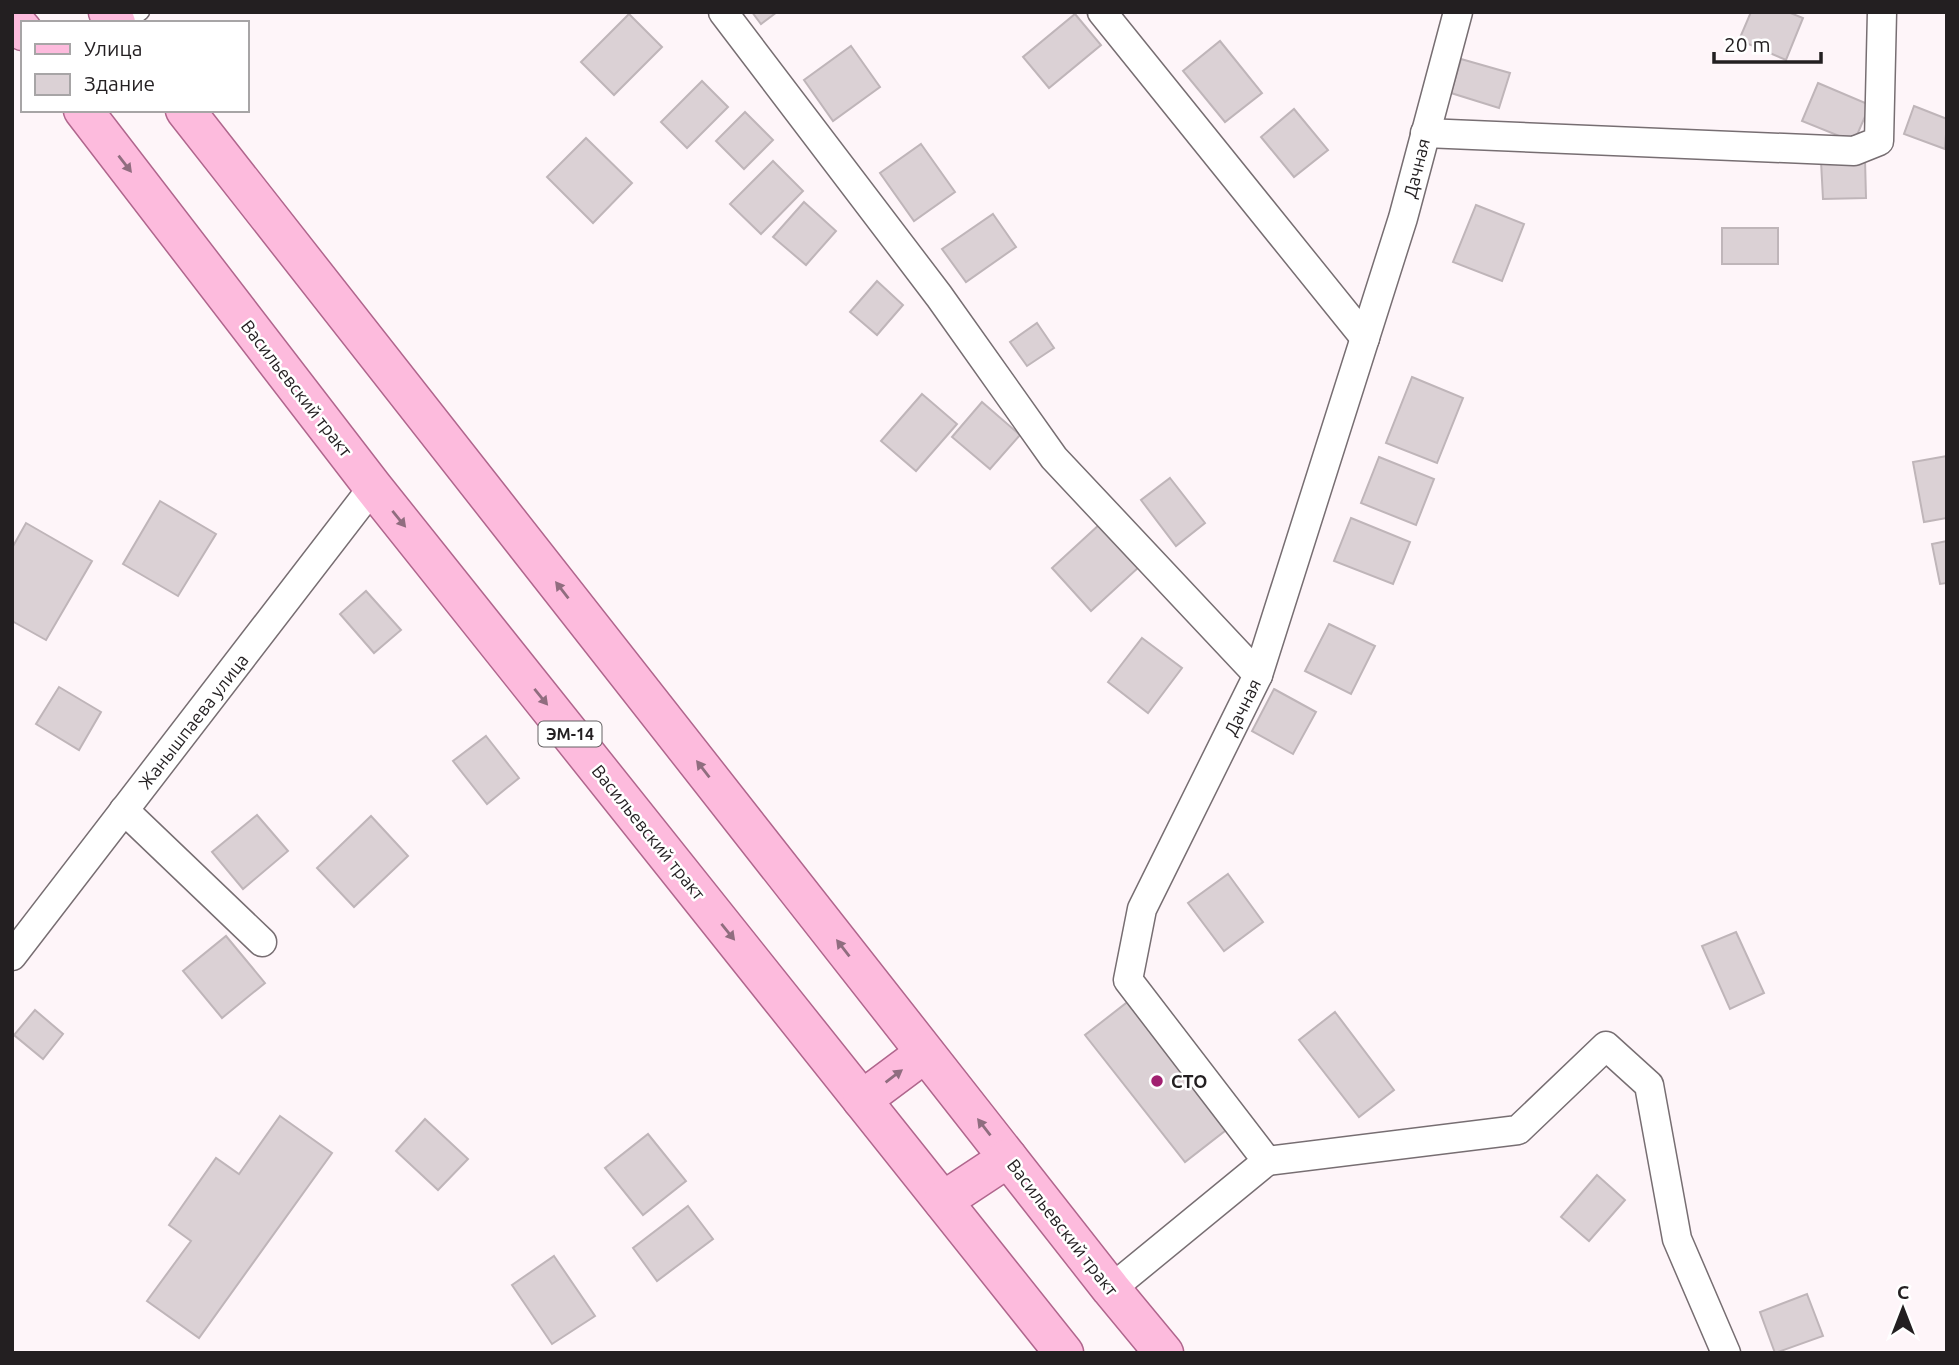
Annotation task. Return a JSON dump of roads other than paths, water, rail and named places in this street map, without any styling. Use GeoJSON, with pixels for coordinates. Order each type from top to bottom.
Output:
{"type":"FeatureCollection","features":[{"type":"Feature","properties":{"kind":"main road","name":"Васильевский тракт"},"geometry":{"type":"LineString","coordinates":[[85,112],[373,486],[1063,1353]]}},
{"type":"Feature","properties":{"kind":"main road","name":"Васильевский тракт"},"geometry":{"type":"LineString","coordinates":[[187,112],[925,1053],[1164,1353]]}},
{"type":"Feature","properties":{"kind":"main road"},"geometry":{"type":"LineString","coordinates":[[862,1100],[925,1053]]}},
{"type":"Feature","properties":{"kind":"main road"},"geometry":{"type":"LineString","coordinates":[[943,1201],[1008,1158]]}},
{"type":"Feature","properties":{"kind":"street"},"geometry":{"type":"LineString","coordinates":[[723,12],[939,296],[1054,457],[1258,675]]}},
{"type":"Feature","properties":{"kind":"street"},"geometry":{"type":"LineString","coordinates":[[1101,12],[1365,338]]}},
{"type":"Feature","properties":{"kind":"street","name":"Дачная"},"geometry":{"type":"LineString","coordinates":[[1267,1161],[1128,980],[1142,909],[1258,675],[1404,218],[1458,12]]}},
{"type":"Feature","properties":{"kind":"street"},"geometry":{"type":"LineString","coordinates":[[1425,133],[1854,151],[1879,141],[1882,12]]}},
{"type":"Feature","properties":{"kind":"street","name":"Жанышпаева улица"},"geometry":{"type":"LineString","coordinates":[[12,956],[373,486]]}},
{"type":"Feature","properties":{"kind":"street"},"geometry":{"type":"LineString","coordinates":[[124,810],[262,942]]}},
{"type":"Feature","properties":{"kind":"street"},"geometry":{"type":"LineString","coordinates":[[1111,1289],[1267,1161],[1518,1130],[1606,1046],[1649,1085],[1677,1239],[1726,1353]]}},
{"type":"Feature","properties":{"kind":"place","name":"СТО"},"geometry":{"type":"Point","coordinates":[1157,1081]}}]}
